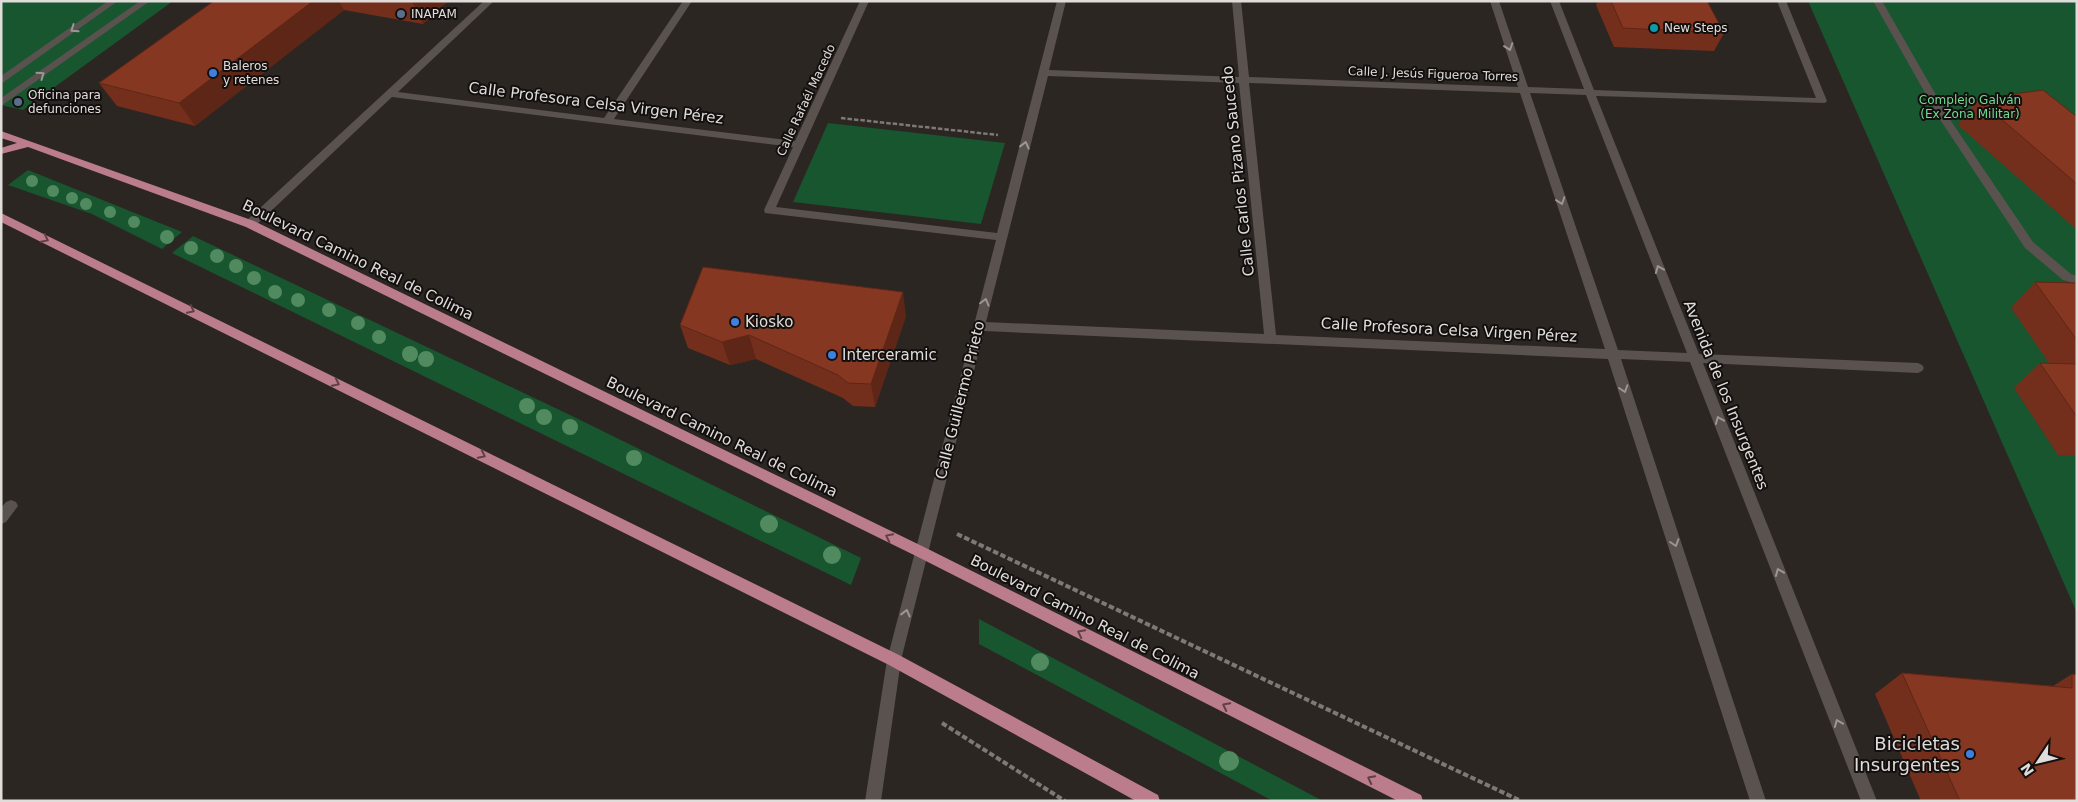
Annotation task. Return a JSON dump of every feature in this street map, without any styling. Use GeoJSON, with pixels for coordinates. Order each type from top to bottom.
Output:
{"type":"FeatureCollection","features":[{"type":"Feature","properties":{"kind":"main road","name":"Boulevard Camino Real de Colima"},"geometry":{"type":"LineString","coordinates":[[1,134],[250,224],[921,552],[1415,801]]}},
{"type":"Feature","properties":{"kind":"main road"},"geometry":{"type":"LineString","coordinates":[[1,151],[28,144]]}},
{"type":"Feature","properties":{"kind":"main road"},"geometry":{"type":"LineString","coordinates":[[1,217],[894,660],[1152,801]]}},
{"type":"Feature","properties":{"kind":"street"},"geometry":{"type":"LineString","coordinates":[[1,81],[114,1]]}},
{"type":"Feature","properties":{"kind":"street"},"geometry":{"type":"LineString","coordinates":[[1,103],[146,1]]}},
{"type":"Feature","properties":{"kind":"street"},"geometry":{"type":"LineString","coordinates":[[250,224],[490,1]]}},
{"type":"Feature","properties":{"kind":"street"},"geometry":{"type":"LineString","coordinates":[[606,121],[688,1]]}},
{"type":"Feature","properties":{"kind":"street","name":"Calle Rafaél Macedo"},"geometry":{"type":"LineString","coordinates":[[865,1],[769,210],[1002,237]]}},
{"type":"Feature","properties":{"kind":"street","name":"Calle Guillermo Prieto"},"geometry":{"type":"LineString","coordinates":[[873,801],[894,660],[1062,1]]}},
{"type":"Feature","properties":{"kind":"street","name":"Calle Carlos Pizano Saucedo"},"geometry":{"type":"LineString","coordinates":[[1236,1],[1270,338]]}},
{"type":"Feature","properties":{"kind":"street"},"geometry":{"type":"LineString","coordinates":[[1494,1],[1613,354],[1758,801]]}},
{"type":"Feature","properties":{"kind":"street","name":"Avenida de los Insurgentes"},"geometry":{"type":"LineString","coordinates":[[1554,1],[1869,801]]}},
{"type":"Feature","properties":{"kind":"street","name":"Calle J. Jesús Figueroa Torres"},"geometry":{"type":"LineString","coordinates":[[1044,73],[1822,101],[1781,1]]}},
{"type":"Feature","properties":{"kind":"street"},"geometry":{"type":"LineString","coordinates":[[1877,1],[1946,121],[2028,245],[2067,277],[2077,280]]}},
{"type":"Feature","properties":{"kind":"street","name":"Calle Profesora Celsa Virgen Pérez"},"geometry":{"type":"LineString","coordinates":[[390,94],[799,145]]}},
{"type":"Feature","properties":{"kind":"street","name":"Calle Profesora Celsa Virgen Pérez"},"geometry":{"type":"LineString","coordinates":[[979,326],[1918,368]]}},
{"type":"Feature","properties":{"kind":"street"},"geometry":{"type":"LineString","coordinates":[[1,518],[11,506]]}},
{"type":"Feature","properties":{"kind":"path"},"geometry":{"type":"LineString","coordinates":[[813,114],[1027,138]]}},
{"type":"Feature","properties":{"kind":"green space"},"geometry":{"type":"Polygon","coordinates":[[[1,1],[173,1],[23,110],[1,105],[1,1]]]}},
{"type":"Feature","properties":{"kind":"green space","name":"Complejo Galván (Ex Zona Militar)"},"geometry":{"type":"Polygon","coordinates":[[[1808,1],[2077,1],[2077,613],[1808,1]]]}},
{"type":"Feature","properties":{"kind":"green space"},"geometry":{"type":"Polygon","coordinates":[[[828,123],[1005,143],[981,224],[793,202],[828,123]]]}},
{"type":"Feature","properties":{"kind":"green space"},"geometry":{"type":"Polygon","coordinates":[[[28,170],[182,232],[162,249],[92,214],[8,185],[28,170]]]}},
{"type":"Feature","properties":{"kind":"green space"},"geometry":{"type":"Polygon","coordinates":[[[193,236],[570,415],[861,558],[851,585],[172,253],[193,236]]]}},
{"type":"Feature","properties":{"kind":"green space"},"geometry":{"type":"Polygon","coordinates":[[[979,619],[1323,801],[1273,801],[979,644],[979,619]]]}},
{"type":"Feature","properties":{"kind":"building"},"geometry":{"type":"Polygon","coordinates":[[[214,1],[313,1],[179,103],[99,83],[214,1]]]}},
{"type":"Feature","properties":{"kind":"building"},"geometry":{"type":"Polygon","coordinates":[[[1611,1],[1707,1],[1724,33],[1623,28],[1611,1]]]}},
{"type":"Feature","properties":{"kind":"building"},"geometry":{"type":"Polygon","coordinates":[[[2043,90],[2077,117],[2077,184],[1978,99],[2043,90]]]}},
{"type":"Feature","properties":{"kind":"building"},"geometry":{"type":"Polygon","coordinates":[[[703,267],[903,292],[871,384],[848,383],[838,375],[749,335],[722,342],[680,325],[703,267]]]}},
{"type":"Feature","properties":{"kind":"building"},"geometry":{"type":"Polygon","coordinates":[[[2035,282],[2077,283],[2077,340],[2035,282]]]}},
{"type":"Feature","properties":{"kind":"building"},"geometry":{"type":"Polygon","coordinates":[[[2040,363],[2077,364],[2077,417],[2040,363]]]}},
{"type":"Feature","properties":{"kind":"building"},"geometry":{"type":"Polygon","coordinates":[[[1902,673],[2072,688],[2072,674],[2077,675],[2077,801],[1960,801],[1902,673]]]}},
{"type":"Feature","properties":{"kind":"place","name":"INAPAM"},"geometry":{"type":"Point","coordinates":[401,14]}},
{"type":"Feature","properties":{"kind":"place","name":"New Steps"},"geometry":{"type":"Point","coordinates":[1654,28]}},
{"type":"Feature","properties":{"kind":"place","name":"Baleros y retenes"},"geometry":{"type":"Point","coordinates":[213,73]}},
{"type":"Feature","properties":{"kind":"place","name":"Oficina para defunciones"},"geometry":{"type":"Point","coordinates":[18,102]}},
{"type":"Feature","properties":{"kind":"place","name":"Kiosko"},"geometry":{"type":"Point","coordinates":[735,322]}},
{"type":"Feature","properties":{"kind":"place","name":"Interceramic"},"geometry":{"type":"Point","coordinates":[832,355]}},
{"type":"Feature","properties":{"kind":"place","name":"Bicicletas Insurgentes"},"geometry":{"type":"Point","coordinates":[1970,754]}}]}
